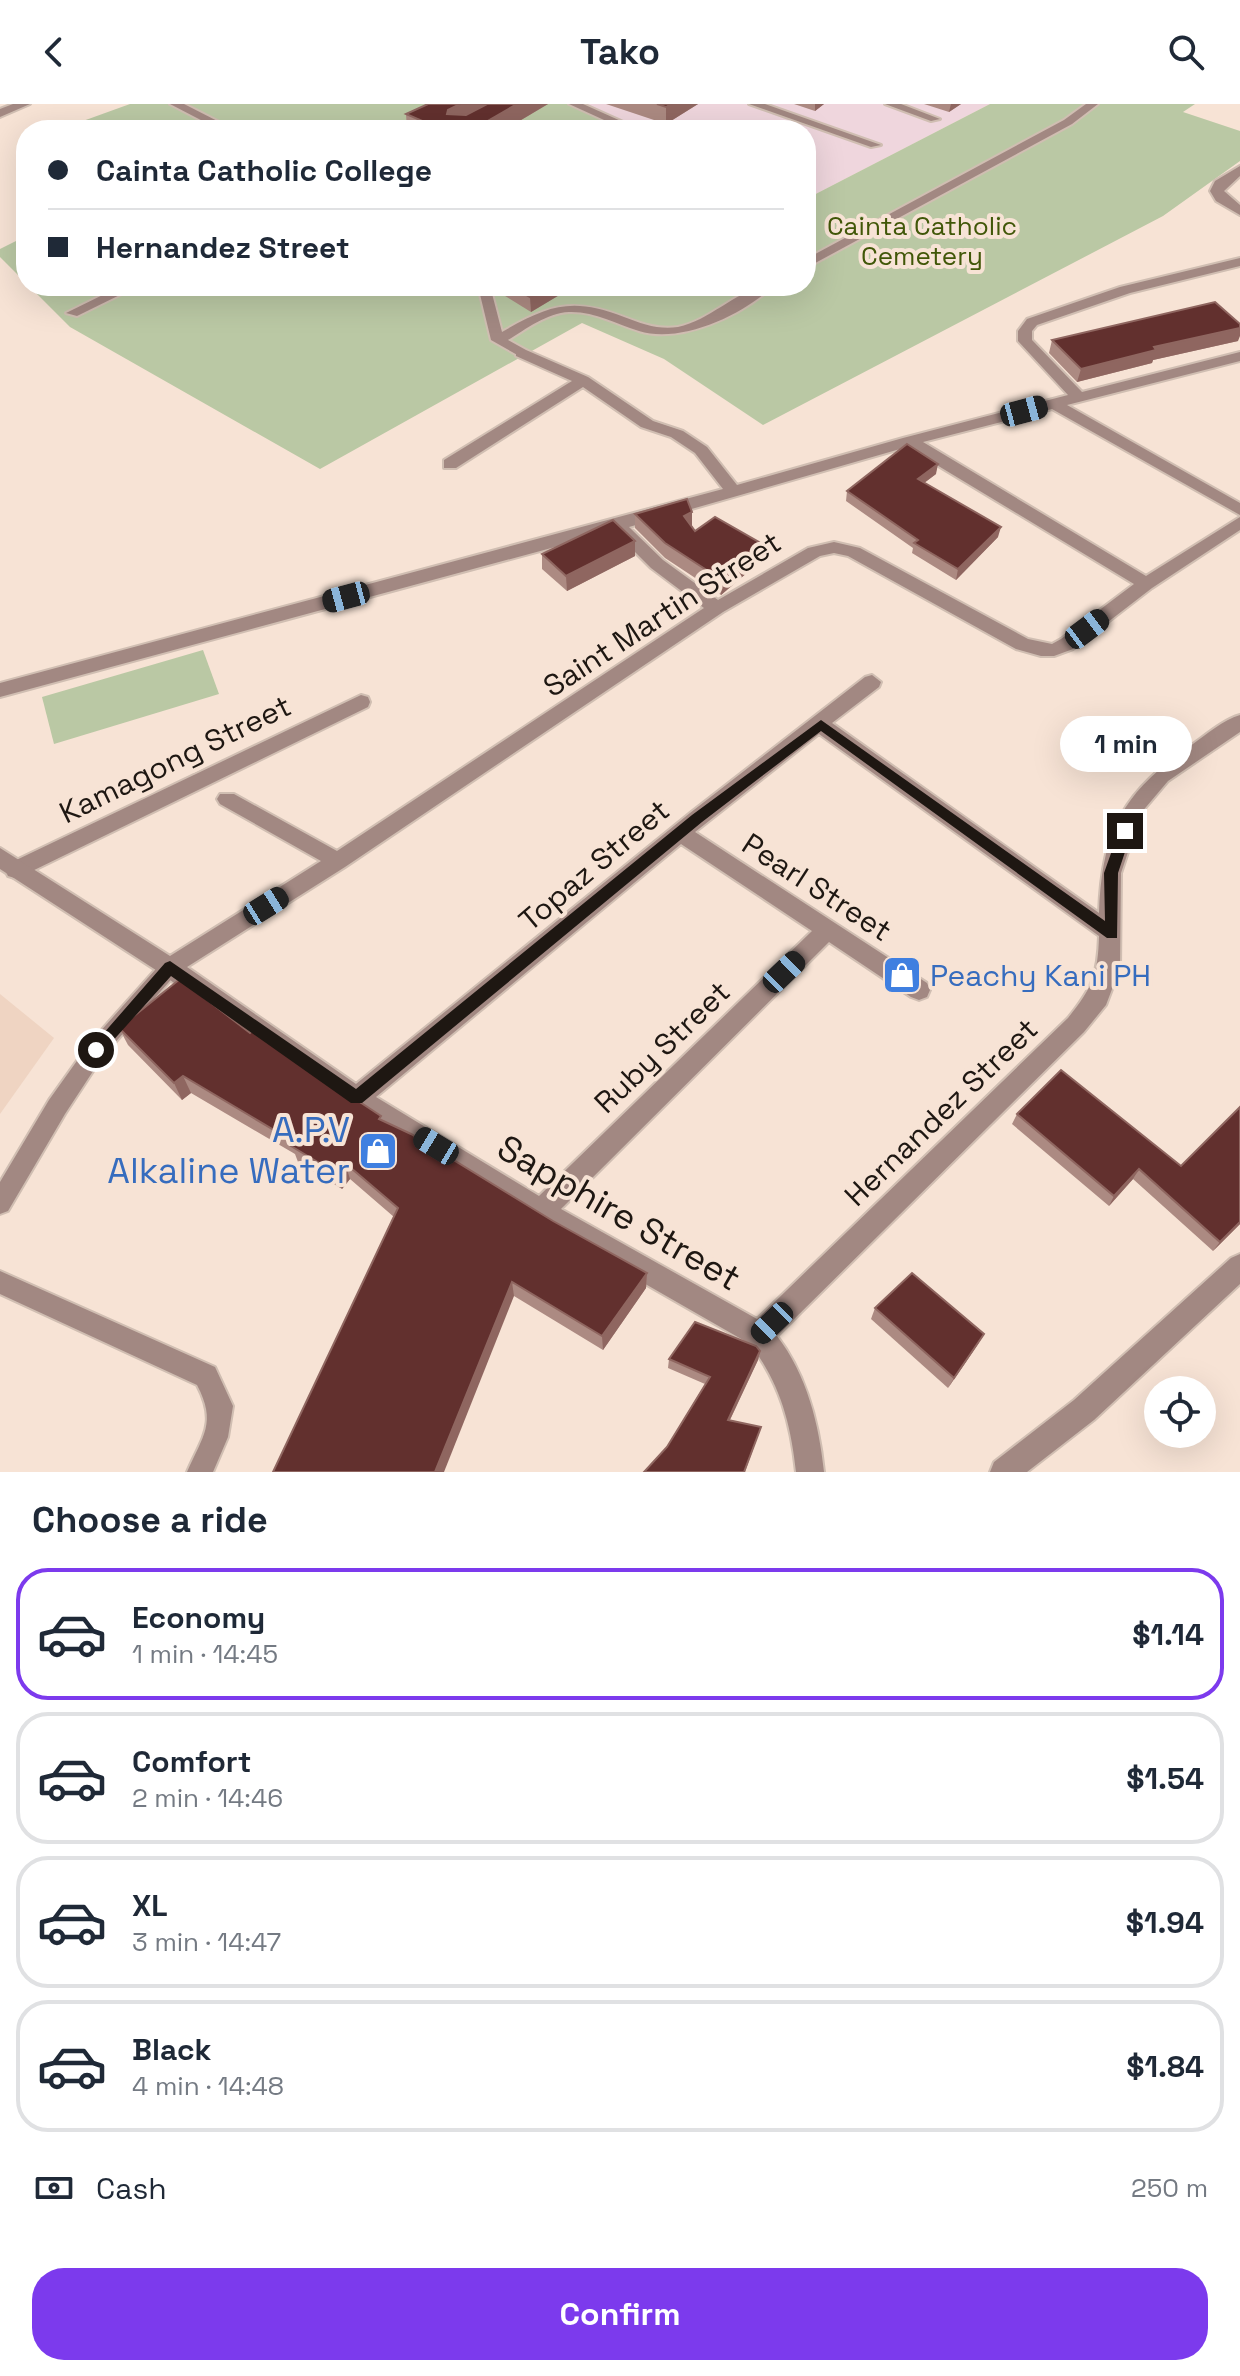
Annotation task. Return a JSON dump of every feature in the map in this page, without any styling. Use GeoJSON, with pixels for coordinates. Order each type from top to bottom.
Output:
{"type":"FeatureCollection","features":[{"type":"Feature","properties":{"kind":"street"},"geometry":{"type":"LineString","coordinates":[[0,113],[24,104]]}},
{"type":"Feature","properties":{"kind":"street"},"geometry":{"type":"LineString","coordinates":[[1240,170],[1220,184],[1217,191],[1221,198],[1240,211]]}},
{"type":"Feature","properties":{"kind":"street"},"geometry":{"type":"LineString","coordinates":[[1077,396],[1025,341],[1025,331],[1032,322],[1125,290],[1240,262]]}},
{"type":"Feature","properties":{"kind":"street"},"geometry":{"type":"LineString","coordinates":[[521,353],[583,380],[647,424],[677,434],[701,450],[734,492]]}},
{"type":"Feature","properties":{"kind":"street"},"geometry":{"type":"LineString","coordinates":[[0,690],[617,525],[909,441],[1240,356]]}},
{"type":"Feature","properties":{"kind":"street"},"geometry":{"type":"LineString","coordinates":[[450,464],[583,380]]}},
{"type":"Feature","properties":{"kind":"street"},"geometry":{"type":"LineString","coordinates":[[1052,403],[1240,510]]}},
{"type":"Feature","properties":{"kind":"street"},"geometry":{"type":"LineString","coordinates":[[909,441],[1146,584]]}},
{"type":"Feature","properties":{"kind":"street","name":"Saint Martin Street"},"geometry":{"type":"LineString","coordinates":[[170,967],[338,861],[717,608],[826,547],[843,547],[1022,644],[1054,650],[1067,644],[1146,584],[1240,522]]}},
{"type":"Feature","properties":{"kind":"street"},"geometry":{"type":"LineString","coordinates":[[617,525],[657,564],[717,608]]}},
{"type":"Feature","properties":{"kind":"street","name":"Topaz Street"},"geometry":{"type":"LineString","coordinates":[[357,1098],[872,682]]}},
{"type":"Feature","properties":{"kind":"street","name":"Kamagong Street"},"geometry":{"type":"LineString","coordinates":[[8,863],[361,702]]}},
{"type":"Feature","properties":{"kind":"street","name":"Hernandez Street"},"geometry":{"type":"LineString","coordinates":[[759,1335],[1076,1025],[1098,998],[1109,968],[1111,873],[1132,810],[1161,776],[1240,722]]}},
{"type":"Feature","properties":{"kind":"street"},"geometry":{"type":"LineString","coordinates":[[821,725],[1112,934]]}},
{"type":"Feature","properties":{"kind":"street"},"geometry":{"type":"LineString","coordinates":[[227,799],[338,861]]}},
{"type":"Feature","properties":{"kind":"street","name":"Pearl Street"},"geometry":{"type":"LineString","coordinates":[[681,834],[919,990]]}},
{"type":"Feature","properties":{"kind":"street","name":"Sapphire Street"},"geometry":{"type":"LineString","coordinates":[[8,863],[170,967],[251,1027],[357,1098],[541,1211],[759,1335],[778,1357],[795,1396],[807,1441],[810,1472]]}},
{"type":"Feature","properties":{"kind":"street","name":"Ruby Street"},"geometry":{"type":"LineString","coordinates":[[541,1211],[828,929]]}},
{"type":"Feature","properties":{"kind":"street"},"geometry":{"type":"LineString","coordinates":[[1004,1472],[1084,1410],[1238,1272]]}},
{"type":"Feature","properties":{"kind":"lane"},"geometry":{"type":"LineString","coordinates":[[175,104],[208,120]]}},
{"type":"Feature","properties":{"kind":"lane"},"geometry":{"type":"LineString","coordinates":[[574,104],[612,120]]}},
{"type":"Feature","properties":{"kind":"lane"},"geometry":{"type":"LineString","coordinates":[[754,104],[801,120]]}},
{"type":"Feature","properties":{"kind":"lane"},"geometry":{"type":"LineString","coordinates":[[890,104],[935,119]]}},
{"type":"Feature","properties":{"kind":"lane"},"geometry":{"type":"LineString","coordinates":[[816,259],[1068,122],[1093,104]]}},
{"type":"Feature","properties":{"kind":"lane"},"geometry":{"type":"LineString","coordinates":[[816,125],[875,145]]}},
{"type":"Feature","properties":{"kind":"lane"},"geometry":{"type":"LineString","coordinates":[[72,313],[110,296]]}},
{"type":"Feature","properties":{"kind":"lane"},"geometry":{"type":"LineString","coordinates":[[487,296],[498,340],[521,353]]}},
{"type":"Feature","properties":{"kind":"lane"},"geometry":{"type":"LineString","coordinates":[[498,340],[565,306],[601,312],[643,329],[666,332],[684,329],[748,296]]}},
{"type":"Feature","properties":{"kind":"lane"},"geometry":{"type":"LineString","coordinates":[[0,1203],[57,1107],[96,1050],[170,967]]}},
{"type":"Feature","properties":{"kind":"lane"},"geometry":{"type":"LineString","coordinates":[[0,1282],[206,1376],[221,1406],[216,1437],[200,1472]]}},
{"type":"Feature","properties":{"kind":"shaded area"},"geometry":{"type":"Polygon","coordinates":[[[570,104],[990,104],[816,194],[816,120],[607,120],[570,104]]]}},
{"type":"Feature","properties":{"kind":"shaded area"},"geometry":{"type":"Polygon","coordinates":[[[0,994],[54,1038],[0,1114],[0,994]]]}},
{"type":"Feature","properties":{"kind":"green space"},"geometry":{"type":"Polygon","coordinates":[[[130,104],[570,104],[607,120],[86,120],[130,104]]]}},
{"type":"Feature","properties":{"kind":"green space","name":"Cainta Catholic Cemetery"},"geometry":{"type":"Polygon","coordinates":[[[990,104],[1195,104],[1183,112],[1240,131],[1240,161],[1163,216],[763,425],[664,359],[582,323],[320,469],[70,327],[39,296],[816,296],[816,194],[990,104]]]}},
{"type":"Feature","properties":{"kind":"green space"},"geometry":{"type":"Polygon","coordinates":[[[16,241],[16,273],[0,257],[0,249],[16,241]]]}},
{"type":"Feature","properties":{"kind":"green space"},"geometry":{"type":"Polygon","coordinates":[[[203,650],[219,694],[54,744],[42,697],[203,650]]]}},
{"type":"Feature","properties":{"kind":"building"},"geometry":{"type":"Polygon","coordinates":[[[428,104],[460,104],[448,110],[447,114],[466,115],[487,104],[517,104],[489,120],[420,120],[406,114],[428,104]]]}},
{"type":"Feature","properties":{"kind":"building"},"geometry":{"type":"Polygon","coordinates":[[[1215,302],[1240,324],[1240,328],[1154,347],[1156,350],[1081,369],[1052,340],[1215,302]]]}},
{"type":"Feature","properties":{"kind":"building"},"geometry":{"type":"Polygon","coordinates":[[[907,444],[938,464],[918,479],[1001,527],[958,569],[914,543],[918,540],[847,491],[907,444]]]}},
{"type":"Feature","properties":{"kind":"building"},"geometry":{"type":"Polygon","coordinates":[[[687,499],[692,512],[684,516],[695,531],[715,517],[764,545],[722,580],[665,543],[635,514],[687,499]]]}},
{"type":"Feature","properties":{"kind":"building"},"geometry":{"type":"Polygon","coordinates":[[[613,520],[635,541],[566,576],[542,554],[613,520]]]}},
{"type":"Feature","properties":{"kind":"building"},"geometry":{"type":"Polygon","coordinates":[[[180,979],[250,1033],[252,1031],[381,1116],[379,1119],[411,1134],[553,1221],[647,1273],[602,1336],[512,1282],[435,1472],[273,1472],[398,1208],[345,1163],[336,1173],[291,1146],[294,1142],[183,1076],[174,1083],[119,1028],[180,979]]]}},
{"type":"Feature","properties":{"kind":"building"},"geometry":{"type":"Polygon","coordinates":[[[1061,1070],[1181,1166],[1240,1107],[1240,1222],[1220,1242],[1139,1169],[1114,1196],[1017,1114],[1061,1070]]]}},
{"type":"Feature","properties":{"kind":"building"},"geometry":{"type":"Polygon","coordinates":[[[912,1273],[984,1334],[954,1378],[875,1308],[912,1273]]]}},
{"type":"Feature","properties":{"kind":"building"},"geometry":{"type":"Polygon","coordinates":[[[695,1322],[756,1346],[760,1351],[728,1420],[761,1427],[744,1472],[644,1472],[667,1447],[710,1377],[669,1359],[695,1322]]]}},
{"type":"Feature","properties":{"kind":"place","name":"Peachy Kani PH"},"geometry":{"type":"Point","coordinates":[902,975]}},
{"type":"Feature","properties":{"kind":"place","name":"A.P.V Alkaline Water"},"geometry":{"type":"Point","coordinates":[378,1151]}},
{"type":"Feature","properties":{"kind":"route"},"geometry":{"type":"LineString","coordinates":[[96,1050],[170,967],[251,1027],[357,1098],[697,819],[821,725],[1112,934],[1111,873],[1125,831]]}}]}
